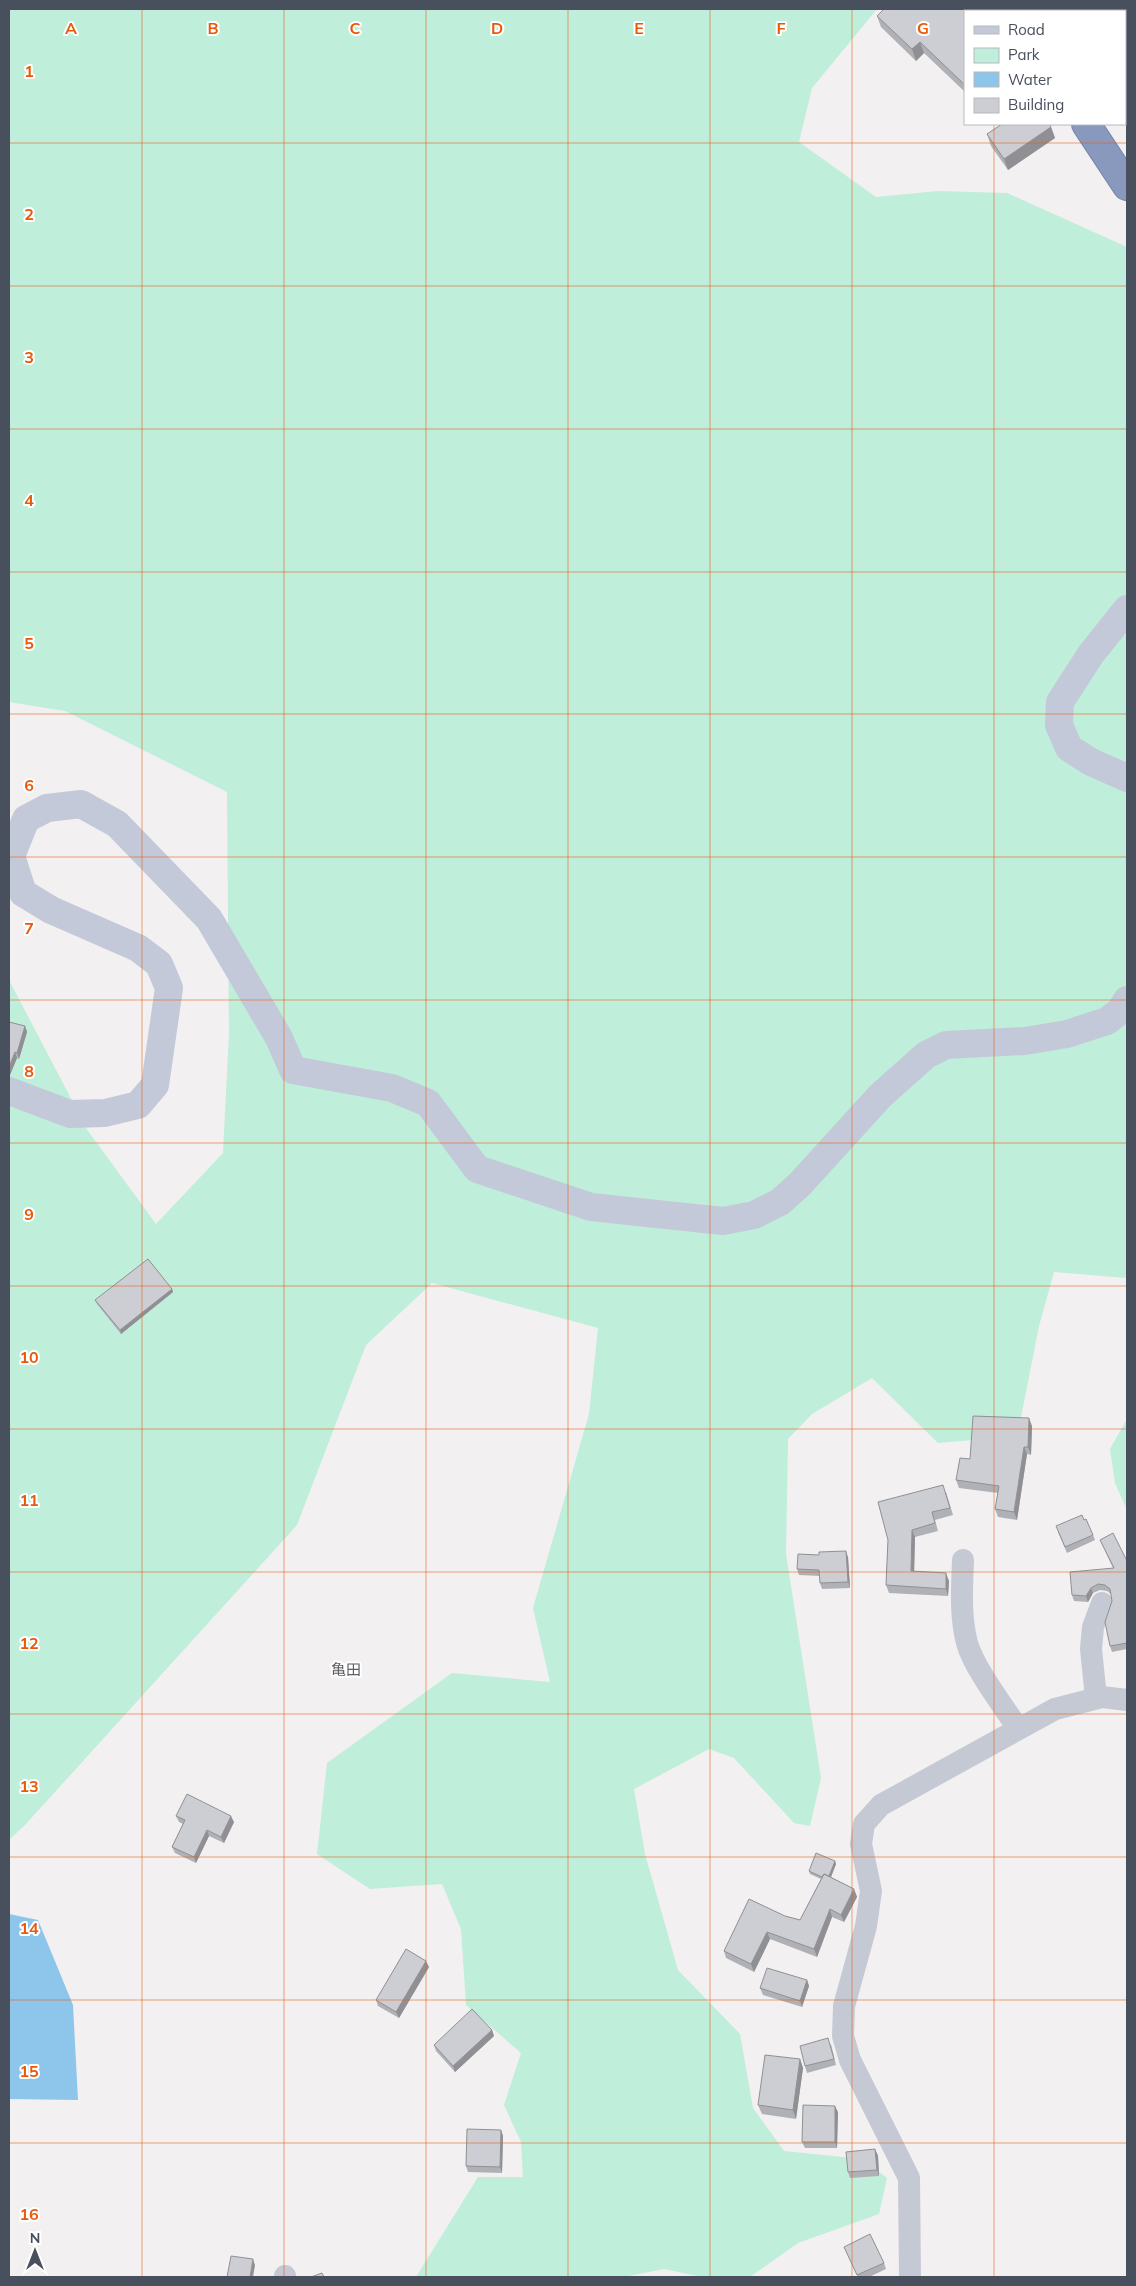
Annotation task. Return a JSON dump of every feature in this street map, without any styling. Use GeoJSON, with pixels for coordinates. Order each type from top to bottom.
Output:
{"type":"FeatureCollection","features":[{"type":"Feature","properties":{"kind":"highway"},"geometry":{"type":"LineString","coordinates":[[1087,125],[1127,186]]}},
{"type":"Feature","properties":{"kind":"street"},"geometry":{"type":"LineString","coordinates":[[1127,609],[1091,654],[1060,702],[1059,724],[1069,748],[1091,762],[1127,778]]}},
{"type":"Feature","properties":{"kind":"street"},"geometry":{"type":"LineString","coordinates":[[9,1091],[70,1114],[106,1113],[138,1105],[155,1085],[169,988],[159,964],[138,948],[51,910],[23,892],[11,856],[26,819],[47,808],[81,804],[117,824],[209,919],[279,1038],[293,1070],[392,1088],[428,1104],[477,1169],[591,1207],[723,1221],[754,1215],[780,1202],[800,1184],[880,1096],[926,1055],[946,1045],[1025,1041],[1067,1034],[1108,1020],[1120,1011],[1127,1000]]}},
{"type":"Feature","properties":{"kind":"street"},"geometry":{"type":"LineString","coordinates":[[963,1560],[962,1614],[967,1643],[974,1660],[1018,1729]]}},
{"type":"Feature","properties":{"kind":"street"},"geometry":{"type":"LineString","coordinates":[[1096,1698],[1091,1648],[1093,1627],[1102,1603]]}},
{"type":"Feature","properties":{"kind":"street"},"geometry":{"type":"LineString","coordinates":[[910,2277],[909,2178],[850,2060],[843,2036],[844,2006],[866,1926],[871,1891],[861,1844],[864,1824],[881,1805],[1055,1709],[1096,1698],[1127,1700]]}},
{"type":"Feature","properties":{"kind":"green space"},"geometry":{"type":"Polygon","coordinates":[[[9,9],[877,9],[812,88],[799,142],[876,197],[938,191],[1007,193],[1127,247],[1127,1278],[1054,1272],[1039,1326],[1021,1417],[973,1440],[938,1443],[872,1378],[812,1414],[788,1439],[786,1554],[821,1778],[810,1826],[794,1823],[734,1758],[709,1749],[634,1789],[645,1854],[678,1970],[740,2034],[753,2108],[784,2151],[862,2159],[887,2178],[879,2214],[798,2243],[750,2277],[702,2277],[664,2269],[624,2277],[416,2277],[478,2177],[523,2177],[521,2142],[504,2105],[521,2053],[466,2005],[461,1929],[442,1884],[370,1889],[317,1854],[327,1763],[452,1673],[550,1682],[533,1608],[589,1414],[598,1328],[432,1283],[366,1345],[297,1525],[25,1825],[9,1840],[9,980],[88,1131],[156,1224],[223,1153],[229,1034],[227,792],[65,711],[9,702],[9,9]]]}},
{"type":"Feature","properties":{"kind":"green space"},"geometry":{"type":"Polygon","coordinates":[[[1127,9],[1127,75],[1126,10],[1073,10],[1127,9]]]}},
{"type":"Feature","properties":{"kind":"green space"},"geometry":{"type":"Polygon","coordinates":[[[1127,1419],[1127,1510],[1115,1483],[1110,1449],[1127,1419]]]}},
{"type":"Feature","properties":{"kind":"water"},"geometry":{"type":"Polygon","coordinates":[[[9,1914],[38,1920],[73,2005],[78,2100],[9,2099],[9,1914]]]}},
{"type":"Feature","properties":{"kind":"building"},"geometry":{"type":"Polygon","coordinates":[[[884,9],[968,10],[964,10],[964,84],[920,42],[912,49],[877,16],[884,9]]]}},
{"type":"Feature","properties":{"kind":"building"},"geometry":{"type":"Polygon","coordinates":[[[1000,125],[1050,125],[1051,127],[1004,159],[987,134],[1000,125]]]}},
{"type":"Feature","properties":{"kind":"building"},"geometry":{"type":"Polygon","coordinates":[[[9,1022],[25,1026],[17,1053],[15,1052],[9,1067],[9,1022]]]}},
{"type":"Feature","properties":{"kind":"building"},"geometry":{"type":"Polygon","coordinates":[[[148,1259],[172,1289],[120,1330],[95,1300],[148,1259]]]}},
{"type":"Feature","properties":{"kind":"building"},"geometry":{"type":"Polygon","coordinates":[[[973,1416],[1029,1418],[1028,1447],[1024,1447],[1014,1512],[995,1509],[999,1486],[956,1480],[960,1458],[970,1459],[973,1416]]]}},
{"type":"Feature","properties":{"kind":"building"},"geometry":{"type":"Polygon","coordinates":[[[943,1485],[950,1508],[932,1512],[935,1523],[912,1530],[911,1571],[946,1573],[946,1589],[886,1585],[888,1540],[878,1502],[943,1485]]]}},
{"type":"Feature","properties":{"kind":"building"},"geometry":{"type":"Polygon","coordinates":[[[1082,1515],[1084,1520],[1086,1519],[1093,1535],[1065,1547],[1056,1526],[1082,1515]]]}},
{"type":"Feature","properties":{"kind":"building"},"geometry":{"type":"Polygon","coordinates":[[[1113,1533],[1127,1561],[1127,1643],[1110,1646],[1105,1622],[1112,1601],[1110,1589],[1105,1585],[1098,1584],[1091,1588],[1086,1596],[1072,1595],[1070,1572],[1114,1568],[1100,1540],[1113,1533]]]}},
{"type":"Feature","properties":{"kind":"building"},"geometry":{"type":"Polygon","coordinates":[[[846,1551],[848,1582],[820,1583],[819,1570],[797,1569],[798,1554],[819,1555],[819,1552],[846,1551]]]}},
{"type":"Feature","properties":{"kind":"building"},"geometry":{"type":"Polygon","coordinates":[[[187,1794],[231,1816],[221,1837],[207,1830],[194,1857],[172,1847],[185,1820],[176,1816],[187,1794]]]}},
{"type":"Feature","properties":{"kind":"building"},"geometry":{"type":"Polygon","coordinates":[[[816,1853],[835,1861],[829,1876],[824,1874],[822,1877],[809,1871],[816,1853]]]}},
{"type":"Feature","properties":{"kind":"building"},"geometry":{"type":"Polygon","coordinates":[[[824,1874],[854,1889],[841,1915],[830,1909],[814,1949],[767,1932],[751,1964],[724,1951],[749,1899],[785,1916],[800,1920],[824,1874]]]}},
{"type":"Feature","properties":{"kind":"building"},"geometry":{"type":"Polygon","coordinates":[[[406,1949],[426,1961],[396,2012],[376,2000],[406,1949]]]}},
{"type":"Feature","properties":{"kind":"building"},"geometry":{"type":"Polygon","coordinates":[[[767,1968],[807,1980],[800,2001],[760,1988],[767,1968]]]}},
{"type":"Feature","properties":{"kind":"building"},"geometry":{"type":"Polygon","coordinates":[[[472,2009],[492,2030],[453,2066],[434,2045],[472,2009]]]}},
{"type":"Feature","properties":{"kind":"building"},"geometry":{"type":"Polygon","coordinates":[[[828,2038],[834,2059],[805,2066],[800,2046],[828,2038]]]}},
{"type":"Feature","properties":{"kind":"building"},"geometry":{"type":"Polygon","coordinates":[[[765,2055],[800,2059],[793,2110],[758,2105],[765,2055]]]}},
{"type":"Feature","properties":{"kind":"building"},"geometry":{"type":"Polygon","coordinates":[[[803,2105],[835,2106],[835,2142],[802,2142],[803,2105]]]}},
{"type":"Feature","properties":{"kind":"building"},"geometry":{"type":"Polygon","coordinates":[[[467,2129],[501,2130],[500,2167],[466,2166],[467,2129]]]}},
{"type":"Feature","properties":{"kind":"building"},"geometry":{"type":"Polygon","coordinates":[[[875,2149],[877,2170],[848,2172],[846,2152],[875,2149]]]}},
{"type":"Feature","properties":{"kind":"building"},"geometry":{"type":"Polygon","coordinates":[[[870,2234],[884,2263],[857,2275],[844,2247],[870,2234]]]}},
{"type":"Feature","properties":{"kind":"building"},"geometry":{"type":"Polygon","coordinates":[[[231,2256],[253,2259],[250,2277],[227,2277],[231,2256]]]}},
{"type":"Feature","properties":{"kind":"building"},"geometry":{"type":"Polygon","coordinates":[[[322,2273],[324,2277],[311,2277],[322,2273]]]}},
{"type":"Feature","properties":{"kind":"district","name":"亀田"},"geometry":{"type":"Point","coordinates":[346,1670]}}]}
